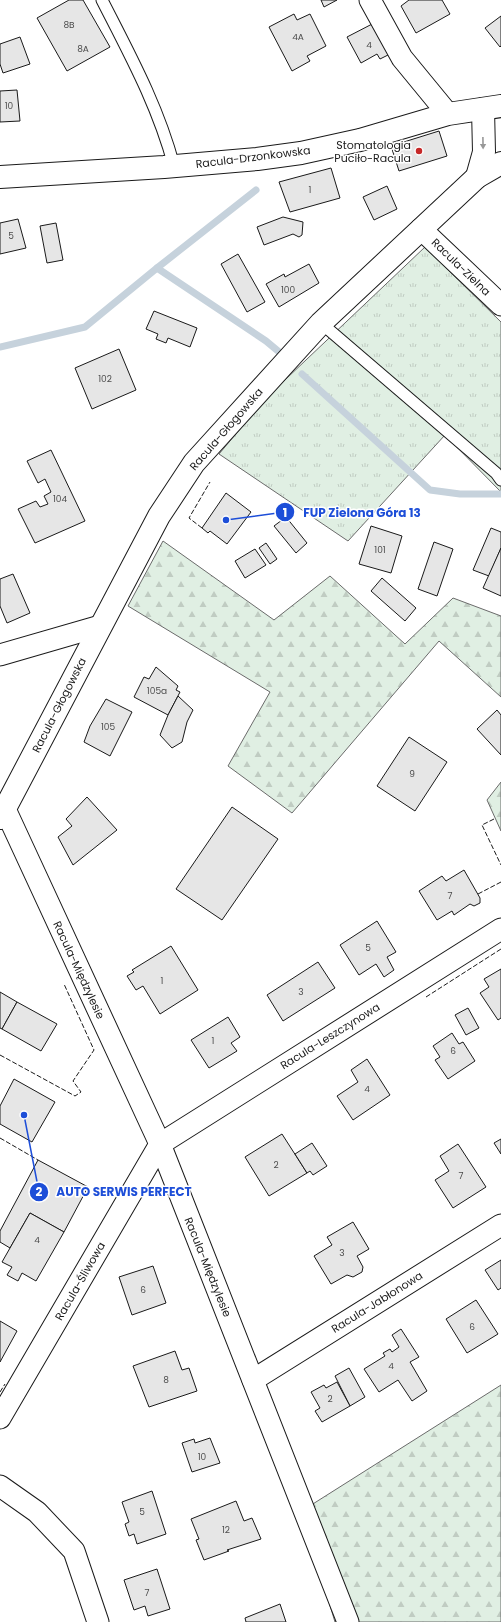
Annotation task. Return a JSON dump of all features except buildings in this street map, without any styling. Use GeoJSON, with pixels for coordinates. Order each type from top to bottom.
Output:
{"type":"FeatureCollection","features":[{"type":"Feature","properties":{"kind":"street"},"geometry":{"type":"LineString","coordinates":[[370,0],[402,58],[448,114]]}},
{"type":"Feature","properties":{"kind":"street","name":"Racula-Drzonkowska"},"geometry":{"type":"LineString","coordinates":[[0,177],[174,166],[257,159],[301,153],[360,140],[448,114],[492,107]]}},
{"type":"Feature","properties":{"kind":"street"},"geometry":{"type":"LineString","coordinates":[[477,177],[484,152],[492,107]]}},
{"type":"Feature","properties":{"kind":"street","name":"Racula-Głogowska"},"geometry":{"type":"LineString","coordinates":[[3,813],[159,516],[194,463],[321,323],[477,177],[501,163]]}},
{"type":"Feature","properties":{"kind":"street","name":"Racula-Zielna"},"geometry":{"type":"LineString","coordinates":[[422,228],[501,305]]}},
{"type":"Feature","properties":{"kind":"street"},"geometry":{"type":"LineString","coordinates":[[0,655],[100,626]]}},
{"type":"Feature","properties":{"kind":"street","name":"Racula-Międzylesie"},"geometry":{"type":"LineString","coordinates":[[3,813],[160,1144],[348,1622]]}},
{"type":"Feature","properties":{"kind":"street","name":"Racula-Leszczynowa"},"geometry":{"type":"LineString","coordinates":[[160,1144],[501,929]]}},
{"type":"Feature","properties":{"kind":"street","name":"Racula-Śliwowa"},"geometry":{"type":"LineString","coordinates":[[0,1418],[160,1144]]}},
{"type":"Feature","properties":{"kind":"street","name":"Racula-Jabłonowa"},"geometry":{"type":"LineString","coordinates":[[253,1380],[501,1225]]}},
{"type":"Feature","properties":{"kind":"street"},"geometry":{"type":"LineString","coordinates":[[0,1486],[37,1512],[74,1551],[98,1622]]}},
{"type":"Feature","properties":{"kind":"lane"},"geometry":{"type":"LineString","coordinates":[[102,0],[149,93],[164,131],[174,166]]}},
{"type":"Feature","properties":{"kind":"lane"},"geometry":{"type":"LineString","coordinates":[[321,323],[496,473],[501,480]]}},
{"type":"Feature","properties":{"kind":"green space"},"geometry":{"type":"Polygon","coordinates":[[[425,247],[501,322],[501,492],[445,435],[348,541],[219,454],[267,397],[425,247]]]}},
{"type":"Feature","properties":{"kind":"green space"},"geometry":{"type":"Polygon","coordinates":[[[163,541],[274,620],[330,576],[405,644],[453,598],[501,616],[501,697],[439,641],[292,813],[228,766],[270,692],[128,606],[163,541]]]}},
{"type":"Feature","properties":{"kind":"green space"},"geometry":{"type":"Polygon","coordinates":[[[501,782],[501,831],[487,800],[501,782]]]}},
{"type":"Feature","properties":{"kind":"green space"},"geometry":{"type":"Polygon","coordinates":[[[501,1385],[501,1622],[335,1622],[322,1579],[297,1514],[501,1385]]]}},
{"type":"Feature","properties":{"kind":"waterway"},"geometry":{"type":"LineString","coordinates":[[0,347],[85,327],[256,190]]}},
{"type":"Feature","properties":{"kind":"waterway"},"geometry":{"type":"LineString","coordinates":[[157,268],[266,341],[278,351]]}},
{"type":"Feature","properties":{"kind":"waterway"},"geometry":{"type":"LineString","coordinates":[[302,374],[430,490],[460,494],[501,494]]}},
{"type":"Feature","properties":{"kind":"fence"},"geometry":{"type":"LineString","coordinates":[[202,528],[189,518],[210,482]]}},
{"type":"Feature","properties":{"kind":"fence"},"geometry":{"type":"LineString","coordinates":[[494,819],[482,825],[501,865]]}},
{"type":"Feature","properties":{"kind":"fence"},"geometry":{"type":"LineString","coordinates":[[478,894],[501,882]]}},
{"type":"Feature","properties":{"kind":"fence"},"geometry":{"type":"LineString","coordinates":[[426,997],[501,949]]}},
{"type":"Feature","properties":{"kind":"fence"},"geometry":{"type":"LineString","coordinates":[[0,1055],[75,1096],[81,1092],[73,1081],[94,1050],[64,984]]}},
{"type":"Feature","properties":{"kind":"fence"},"geometry":{"type":"LineString","coordinates":[[0,1138],[38,1160]]}},
{"type":"Feature","properties":{"kind":"fence"},"geometry":{"type":"LineString","coordinates":[[0,1392],[5,1384]]}},
{"type":"Feature","properties":{"kind":"place","name":"Stomatologia Puciło-Racula"},"geometry":{"type":"Point","coordinates":[419,151]}},
{"type":"Feature","properties":{"kind":"place","name":"FUP Zielona Góra 13"},"geometry":{"type":"Point","coordinates":[226,520]}},
{"type":"Feature","properties":{"kind":"place","name":"AUTO SERWIS PERFECT"},"geometry":{"type":"Point","coordinates":[24,1115]}}]}
